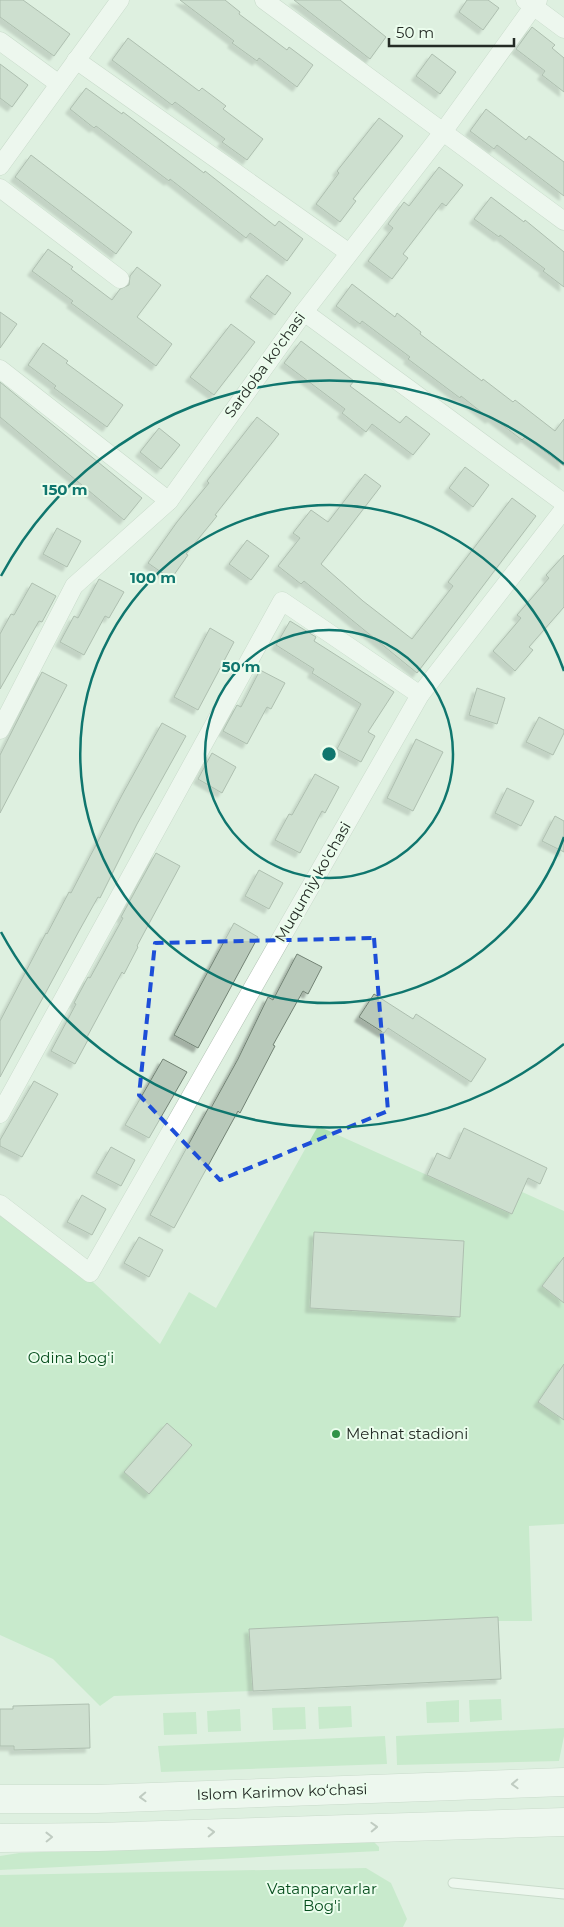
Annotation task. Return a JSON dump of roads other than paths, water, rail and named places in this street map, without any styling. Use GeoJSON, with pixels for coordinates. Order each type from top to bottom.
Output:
{"type":"FeatureCollection","features":[{"type":"Feature","properties":{"kind":"main road","name":"Islom Karimov ko‘chasi"},"geometry":{"type":"LineString","coordinates":[[0,1799],[96,1799],[564,1782]]}},
{"type":"Feature","properties":{"kind":"main road"},"geometry":{"type":"LineString","coordinates":[[180,1796],[180,1834]]}},
{"type":"Feature","properties":{"kind":"main road"},"geometry":{"type":"LineString","coordinates":[[0,1838],[564,1822]]}},
{"type":"Feature","properties":{"kind":"street"},"geometry":{"type":"LineString","coordinates":[[0,166],[120,0]]}},
{"type":"Feature","properties":{"kind":"street"},"geometry":{"type":"LineString","coordinates":[[264,0],[564,221]]}},
{"type":"Feature","properties":{"kind":"street"},"geometry":{"type":"LineString","coordinates":[[532,2],[564,29]]}},
{"type":"Feature","properties":{"kind":"street","name":"Sardoba ko'chasi"},"geometry":{"type":"LineString","coordinates":[[0,730],[74,586],[168,501],[348,252],[443,132],[532,2]]}},
{"type":"Feature","properties":{"kind":"street"},"geometry":{"type":"LineString","coordinates":[[0,42],[59,84]]}},
{"type":"Feature","properties":{"kind":"street"},"geometry":{"type":"LineString","coordinates":[[76,60],[348,252]]}},
{"type":"Feature","properties":{"kind":"street"},"geometry":{"type":"LineString","coordinates":[[0,188],[120,279]]}},
{"type":"Feature","properties":{"kind":"street"},"geometry":{"type":"LineString","coordinates":[[304,312],[564,503]]}},
{"type":"Feature","properties":{"kind":"street"},"geometry":{"type":"LineString","coordinates":[[0,369],[168,501]]}},
{"type":"Feature","properties":{"kind":"street","name":"Muqumiy ko'chasi"},"geometry":{"type":"LineString","coordinates":[[0,1204],[90,1273],[420,695],[564,509]]}},
{"type":"Feature","properties":{"kind":"street"},"geometry":{"type":"LineString","coordinates":[[0,1114],[282,601],[420,695]]}},
{"type":"Feature","properties":{"kind":"lane"},"geometry":{"type":"LineString","coordinates":[[452,1883],[564,1894]]}},
{"type":"Feature","properties":{"kind":"place","name":"Mehnat stadioni"},"geometry":{"type":"Point","coordinates":[336,1434]}},
{"type":"Feature","properties":{"kind":"park label","name":"Odina bog'i"},"geometry":{"type":"Point","coordinates":[71,1358]}},
{"type":"Feature","properties":{"kind":"park label","name":"Vatanparvarlar Bog'i"},"geometry":{"type":"Point","coordinates":[322,1898]}}]}
